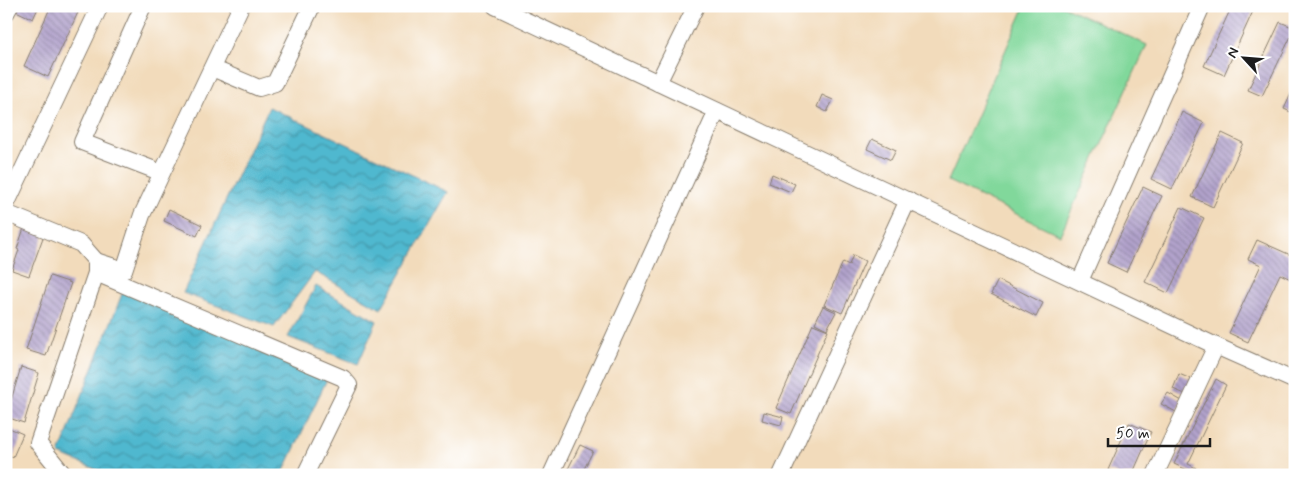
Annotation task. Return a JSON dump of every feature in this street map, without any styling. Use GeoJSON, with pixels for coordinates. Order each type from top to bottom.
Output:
{"type":"FeatureCollection","features":[{"type":"Feature","properties":{"kind":"street"},"geometry":{"type":"LineString","coordinates":[[6,13],[10,6]]}},
{"type":"Feature","properties":{"kind":"street"},"geometry":{"type":"LineString","coordinates":[[6,205],[100,6]]}},
{"type":"Feature","properties":{"kind":"street"},"geometry":{"type":"LineString","coordinates":[[143,6],[82,142],[152,169]]}},
{"type":"Feature","properties":{"kind":"street"},"geometry":{"type":"LineString","coordinates":[[96,267],[124,270],[142,215],[241,6]]}},
{"type":"Feature","properties":{"kind":"street"},"geometry":{"type":"LineString","coordinates":[[212,68],[259,88],[275,83],[312,6]]}},
{"type":"Feature","properties":{"kind":"street"},"geometry":{"type":"LineString","coordinates":[[495,6],[1216,346],[1295,381]]}},
{"type":"Feature","properties":{"kind":"street"},"geometry":{"type":"LineString","coordinates":[[658,83],[696,6]]}},
{"type":"Feature","properties":{"kind":"street"},"geometry":{"type":"LineString","coordinates":[[1080,281],[1202,6]]}},
{"type":"Feature","properties":{"kind":"street"},"geometry":{"type":"LineString","coordinates":[[551,475],[717,111]]}},
{"type":"Feature","properties":{"kind":"street"},"geometry":{"type":"LineString","coordinates":[[781,475],[908,200]]}},
{"type":"Feature","properties":{"kind":"street"},"geometry":{"type":"LineString","coordinates":[[6,214],[81,244],[96,267],[343,378],[349,385],[305,475]]}},
{"type":"Feature","properties":{"kind":"street"},"geometry":{"type":"LineString","coordinates":[[64,475],[38,442],[96,267]]}},
{"type":"Feature","properties":{"kind":"street"},"geometry":{"type":"LineString","coordinates":[[1155,475],[1216,346]]}},
{"type":"Feature","properties":{"kind":"green space"},"geometry":{"type":"Polygon","coordinates":[[[1025,6],[1063,6],[1147,45],[1060,235],[948,181],[1025,6]]]}},
{"type":"Feature","properties":{"kind":"water"},"geometry":{"type":"Polygon","coordinates":[[[269,107],[448,192],[381,309],[315,272],[274,327],[183,293],[269,107]]]}},
{"type":"Feature","properties":{"kind":"water"},"geometry":{"type":"Polygon","coordinates":[[[316,286],[377,321],[358,364],[288,337],[316,286]]]}},
{"type":"Feature","properties":{"kind":"water"},"geometry":{"type":"Polygon","coordinates":[[[124,289],[328,377],[282,475],[110,475],[59,454],[124,289]]]}},
{"type":"Feature","properties":{"kind":"building"},"geometry":{"type":"Polygon","coordinates":[[[19,6],[39,6],[33,19],[16,11],[19,6]]]}},
{"type":"Feature","properties":{"kind":"building"},"geometry":{"type":"Polygon","coordinates":[[[51,6],[81,6],[48,77],[24,66],[51,6]]]}},
{"type":"Feature","properties":{"kind":"building"},"geometry":{"type":"Polygon","coordinates":[[[1232,6],[1248,6],[1254,9],[1224,75],[1204,66],[1232,6]]]}},
{"type":"Feature","properties":{"kind":"building"},"geometry":{"type":"Polygon","coordinates":[[[1280,22],[1295,28],[1262,96],[1248,90],[1280,22]]]}},
{"type":"Feature","properties":{"kind":"building"},"geometry":{"type":"Polygon","coordinates":[[[1295,85],[1295,114],[1284,109],[1295,85]]]}},
{"type":"Feature","properties":{"kind":"building"},"geometry":{"type":"Polygon","coordinates":[[[822,95],[833,100],[827,112],[817,107],[822,95]]]}},
{"type":"Feature","properties":{"kind":"building"},"geometry":{"type":"Polygon","coordinates":[[[1182,112],[1204,123],[1172,189],[1151,179],[1182,112]]]}},
{"type":"Feature","properties":{"kind":"building"},"geometry":{"type":"Polygon","coordinates":[[[1222,133],[1243,143],[1213,207],[1192,197],[1222,133]]]}},
{"type":"Feature","properties":{"kind":"building"},"geometry":{"type":"Polygon","coordinates":[[[872,139],[896,150],[891,160],[867,149],[872,139]]]}},
{"type":"Feature","properties":{"kind":"building"},"geometry":{"type":"Polygon","coordinates":[[[772,174],[795,184],[791,192],[769,183],[772,174]]]}},
{"type":"Feature","properties":{"kind":"building"},"geometry":{"type":"Polygon","coordinates":[[[1143,187],[1162,196],[1126,272],[1107,263],[1143,187]]]}},
{"type":"Feature","properties":{"kind":"building"},"geometry":{"type":"Polygon","coordinates":[[[1181,207],[1204,218],[1168,293],[1145,282],[1181,207]]]}},
{"type":"Feature","properties":{"kind":"building"},"geometry":{"type":"Polygon","coordinates":[[[169,209],[202,225],[197,236],[164,221],[169,209]]]}},
{"type":"Feature","properties":{"kind":"building"},"geometry":{"type":"Polygon","coordinates":[[[25,225],[45,232],[29,276],[12,270],[25,225]]]}},
{"type":"Feature","properties":{"kind":"building"},"geometry":{"type":"Polygon","coordinates":[[[1257,240],[1295,257],[1295,281],[1280,274],[1248,342],[1229,333],[1261,265],[1248,259],[1257,240]]]}},
{"type":"Feature","properties":{"kind":"building"},"geometry":{"type":"Polygon","coordinates":[[[853,255],[865,261],[842,313],[824,305],[843,262],[849,265],[853,255]]]}},
{"type":"Feature","properties":{"kind":"building"},"geometry":{"type":"Polygon","coordinates":[[[50,276],[71,283],[46,356],[26,350],[50,276]]]}},
{"type":"Feature","properties":{"kind":"building"},"geometry":{"type":"Polygon","coordinates":[[[998,280],[1043,303],[1036,317],[991,294],[998,280]]]}},
{"type":"Feature","properties":{"kind":"building"},"geometry":{"type":"Polygon","coordinates":[[[823,306],[836,312],[827,329],[815,323],[823,306]]]}},
{"type":"Feature","properties":{"kind":"building"},"geometry":{"type":"Polygon","coordinates":[[[813,324],[828,330],[791,414],[776,408],[813,324]]]}},
{"type":"Feature","properties":{"kind":"building"},"geometry":{"type":"Polygon","coordinates":[[[21,367],[39,373],[24,423],[6,417],[21,367]]]}},
{"type":"Feature","properties":{"kind":"building"},"geometry":{"type":"Polygon","coordinates":[[[1179,374],[1191,379],[1185,394],[1173,389],[1179,374]]]}},
{"type":"Feature","properties":{"kind":"building"},"geometry":{"type":"Polygon","coordinates":[[[1216,379],[1226,385],[1188,464],[1196,468],[1194,473],[1174,464],[1216,379]]]}},
{"type":"Feature","properties":{"kind":"building"},"geometry":{"type":"Polygon","coordinates":[[[1168,393],[1182,401],[1176,412],[1161,404],[1168,393]]]}},
{"type":"Feature","properties":{"kind":"building"},"geometry":{"type":"Polygon","coordinates":[[[764,412],[783,417],[781,425],[762,420],[764,412]]]}},
{"type":"Feature","properties":{"kind":"building"},"geometry":{"type":"Polygon","coordinates":[[[1129,423],[1151,432],[1132,475],[1120,475],[1108,470],[1129,423]]]}},
{"type":"Feature","properties":{"kind":"building"},"geometry":{"type":"Polygon","coordinates":[[[7,427],[23,434],[13,457],[6,454],[7,427]]]}},
{"type":"Feature","properties":{"kind":"building"},"geometry":{"type":"Polygon","coordinates":[[[580,445],[593,451],[581,475],[565,475],[580,445]]]}}]}
